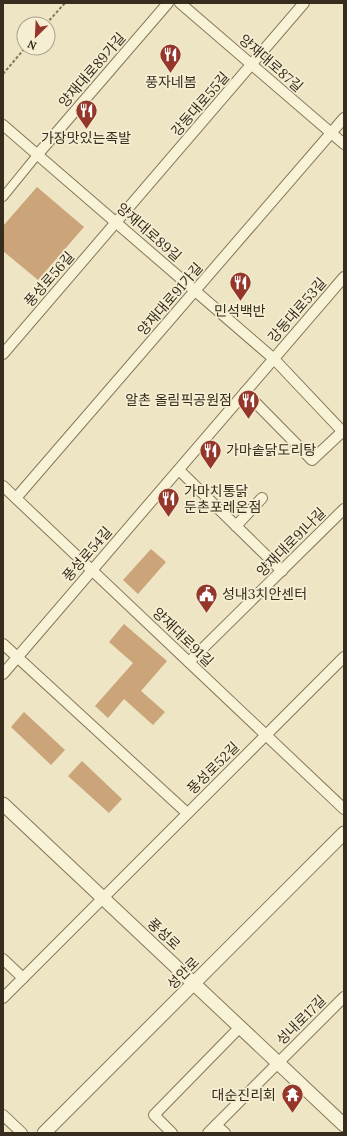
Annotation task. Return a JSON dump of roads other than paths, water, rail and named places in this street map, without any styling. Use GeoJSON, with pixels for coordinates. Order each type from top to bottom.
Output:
{"type":"FeatureCollection","features":[{"type":"Feature","properties":{"kind":"street","name":"양재대로89가길"},"geometry":{"type":"LineString","coordinates":[[38,154],[168,3]]}},
{"type":"Feature","properties":{"kind":"street","name":"양재대로87길"},"geometry":{"type":"LineString","coordinates":[[180,3],[344,144]]}},
{"type":"Feature","properties":{"kind":"street","name":"강동대로55길"},"geometry":{"type":"LineString","coordinates":[[116,222],[304,3]]}},
{"type":"Feature","properties":{"kind":"street","name":"양재대로91가길"},"geometry":{"type":"LineString","coordinates":[[16,498],[344,118]]}},
{"type":"Feature","properties":{"kind":"street","name":"양재대로89길"},"geometry":{"type":"LineString","coordinates":[[3,125],[274,359],[343,432],[312,460],[245,392]]}},
{"type":"Feature","properties":{"kind":"street"},"geometry":{"type":"LineString","coordinates":[[3,197],[38,154]]}},
{"type":"Feature","properties":{"kind":"street","name":"풍성로56길"},"geometry":{"type":"LineString","coordinates":[[3,354],[116,222]]}},
{"type":"Feature","properties":{"kind":"street","name":"강동대로53길"},"geometry":{"type":"LineString","coordinates":[[274,359],[343,280]]}},
{"type":"Feature","properties":{"kind":"street","name":"풍성로54길"},"geometry":{"type":"LineString","coordinates":[[3,674],[274,359]]}},
{"type":"Feature","properties":{"kind":"street"},"geometry":{"type":"LineString","coordinates":[[179,470],[282,571]]}},
{"type":"Feature","properties":{"kind":"street","name":"양재대로91길"},"geometry":{"type":"LineString","coordinates":[[3,486],[344,809]]}},
{"type":"Feature","properties":{"kind":"street"},"geometry":{"type":"LineString","coordinates":[[236,526],[262,498]]}},
{"type":"Feature","properties":{"kind":"street","name":"양재대로91나길"},"geometry":{"type":"LineString","coordinates":[[189,662],[344,509]]}},
{"type":"Feature","properties":{"kind":"street"},"geometry":{"type":"LineString","coordinates":[[3,644],[187,813]]}},
{"type":"Feature","properties":{"kind":"street","name":"풍성로52길"},"geometry":{"type":"LineString","coordinates":[[102,898],[344,657]]}},
{"type":"Feature","properties":{"kind":"street","name":"풍성로"},"geometry":{"type":"LineString","coordinates":[[3,804],[344,1125]]}},
{"type":"Feature","properties":{"kind":"street","name":"성안로"},"geometry":{"type":"LineString","coordinates":[[44,1133],[194,985],[344,833]]}},
{"type":"Feature","properties":{"kind":"street"},"geometry":{"type":"LineString","coordinates":[[3,998],[102,898]]}},
{"type":"Feature","properties":{"kind":"street"},"geometry":{"type":"LineString","coordinates":[[3,959],[23,978]]}},
{"type":"Feature","properties":{"kind":"street","name":"성내로17길"},"geometry":{"type":"LineString","coordinates":[[208,1133],[343,1001]]}},
{"type":"Feature","properties":{"kind":"street"},"geometry":{"type":"LineString","coordinates":[[172,1133],[154,1115],[240,1027]]}},
{"type":"Feature","properties":{"kind":"street"},"geometry":{"type":"LineString","coordinates":[[3,1115],[22,1133]]}},
{"type":"Feature","properties":{"kind":"street"},"geometry":{"type":"LineString","coordinates":[[216,1125],[225,1133]]}},
{"type":"Feature","properties":{"kind":"place","name":"풍자네봄"},"geometry":{"type":"Point","coordinates":[171,74]}},
{"type":"Feature","properties":{"kind":"place","name":"가장맛있는족발"},"geometry":{"type":"Point","coordinates":[86,130]}},
{"type":"Feature","properties":{"kind":"place","name":"민석백반"},"geometry":{"type":"Point","coordinates":[240,302]}},
{"type":"Feature","properties":{"kind":"place","name":"알촌 올림픽공원점"},"geometry":{"type":"Point","coordinates":[248,420]}},
{"type":"Feature","properties":{"kind":"place","name":"가마솥닭도리탕"},"geometry":{"type":"Point","coordinates":[211,470]}},
{"type":"Feature","properties":{"kind":"place","name":"가마치통닭 둔촌포레온점"},"geometry":{"type":"Point","coordinates":[168,518]}},
{"type":"Feature","properties":{"kind":"place","name":"성내3치안센터"},"geometry":{"type":"Point","coordinates":[207,614]}},
{"type":"Feature","properties":{"kind":"place","name":"대순진리회"},"geometry":{"type":"Point","coordinates":[292,1114]}}]}
